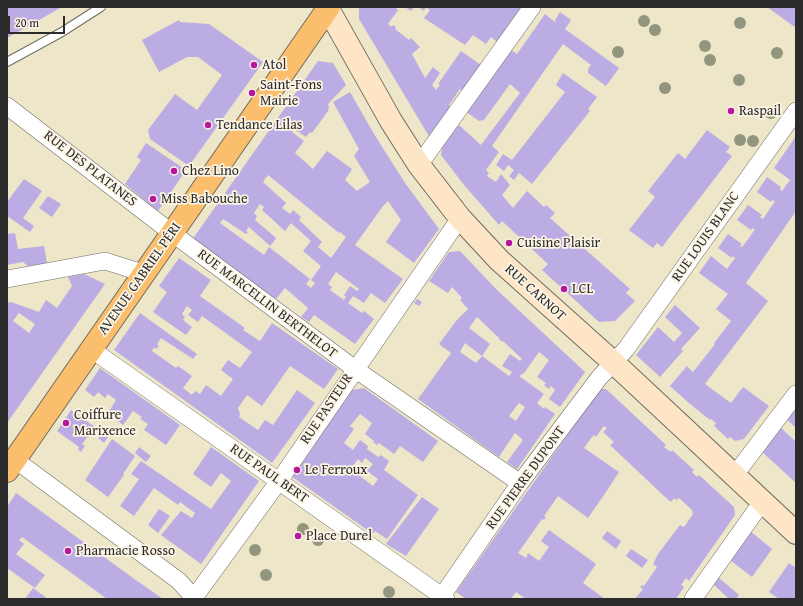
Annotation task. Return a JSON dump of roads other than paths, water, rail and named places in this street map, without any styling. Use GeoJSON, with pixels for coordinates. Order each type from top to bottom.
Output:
{"type":"FeatureCollection","features":[{"type":"Feature","properties":{"kind":"main road","name":"RUE CARNOT"},"geometry":{"type":"LineString","coordinates":[[328,7],[391,121],[419,165],[460,218],[499,260],[614,363],[796,532]]}},
{"type":"Feature","properties":{"kind":"main road","name":"AVENUE GABRIEL PÉRI"},"geometry":{"type":"LineString","coordinates":[[11,465],[328,7]]}},
{"type":"Feature","properties":{"kind":"street"},"geometry":{"type":"LineString","coordinates":[[419,165],[532,7]]}},
{"type":"Feature","properties":{"kind":"street","name":"RUE DES PLATANES"},"geometry":{"type":"LineString","coordinates":[[7,106],[172,234]]}},
{"type":"Feature","properties":{"kind":"street","name":"RUE LOUIS BLANC"},"geometry":{"type":"LineString","coordinates":[[614,363],[626,349],[796,111]]}},
{"type":"Feature","properties":{"kind":"street","name":"RUE PASTEUR"},"geometry":{"type":"LineString","coordinates":[[193,598],[279,481],[460,218]]}},
{"type":"Feature","properties":{"kind":"street","name":"RUE MARCELLIN BERTHELOT"},"geometry":{"type":"LineString","coordinates":[[172,234],[355,369],[520,483]]}},
{"type":"Feature","properties":{"kind":"street"},"geometry":{"type":"LineString","coordinates":[[7,279],[105,261],[143,273]]}},
{"type":"Feature","properties":{"kind":"street","name":"RUE PAUL BERT"},"geometry":{"type":"LineString","coordinates":[[91,349],[444,598]]}},
{"type":"Feature","properties":{"kind":"street","name":"RUE PIERRE DUPONT"},"geometry":{"type":"LineString","coordinates":[[444,598],[520,483],[599,378],[614,363]]}},
{"type":"Feature","properties":{"kind":"street"},"geometry":{"type":"LineString","coordinates":[[734,476],[796,394]]}},
{"type":"Feature","properties":{"kind":"street"},"geometry":{"type":"LineString","coordinates":[[11,465],[179,581],[193,598]]}},
{"type":"Feature","properties":{"kind":"street"},"geometry":{"type":"LineString","coordinates":[[693,599],[762,502]]}},
{"type":"Feature","properties":{"kind":"lane"},"geometry":{"type":"LineString","coordinates":[[7,62],[62,32],[101,7]]}},
{"type":"Feature","properties":{"kind":"place","name":"Atol"},"geometry":{"type":"Point","coordinates":[254,65]}},
{"type":"Feature","properties":{"kind":"place","name":"Saint-Fons Mairie"},"geometry":{"type":"Point","coordinates":[252,93]}},
{"type":"Feature","properties":{"kind":"place","name":"Raspail"},"geometry":{"type":"Point","coordinates":[731,111]}},
{"type":"Feature","properties":{"kind":"place","name":"Tendance Lilas"},"geometry":{"type":"Point","coordinates":[208,125]}},
{"type":"Feature","properties":{"kind":"place","name":"Chez Lino"},"geometry":{"type":"Point","coordinates":[174,171]}},
{"type":"Feature","properties":{"kind":"place","name":"Miss Babouche"},"geometry":{"type":"Point","coordinates":[153,199]}},
{"type":"Feature","properties":{"kind":"place","name":"Cuisine Plaisir"},"geometry":{"type":"Point","coordinates":[509,243]}},
{"type":"Feature","properties":{"kind":"place","name":"LCL"},"geometry":{"type":"Point","coordinates":[564,289]}},
{"type":"Feature","properties":{"kind":"place","name":"Coiffure Marixence"},"geometry":{"type":"Point","coordinates":[66,423]}},
{"type":"Feature","properties":{"kind":"place","name":"Le Ferroux"},"geometry":{"type":"Point","coordinates":[297,470]}},
{"type":"Feature","properties":{"kind":"place","name":"Place Durel"},"geometry":{"type":"Point","coordinates":[298,536]}},
{"type":"Feature","properties":{"kind":"place","name":"Pharmacie Rosso"},"geometry":{"type":"Point","coordinates":[68,551]}}]}
